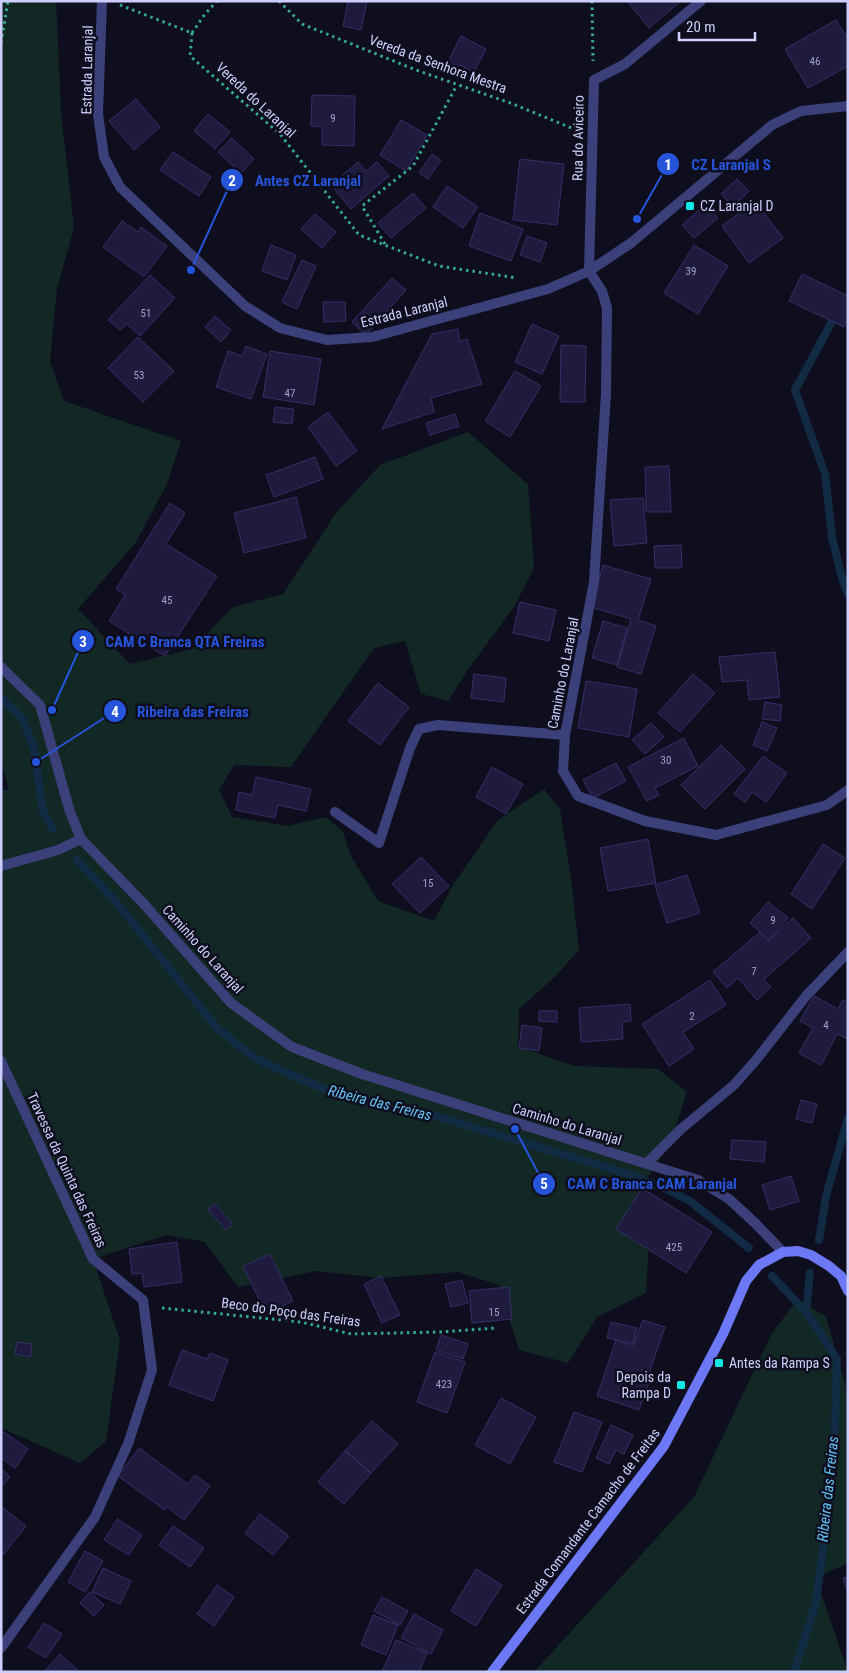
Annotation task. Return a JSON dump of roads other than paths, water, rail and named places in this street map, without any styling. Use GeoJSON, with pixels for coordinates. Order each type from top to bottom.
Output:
{"type":"FeatureCollection","features":[{"type":"Feature","properties":{"kind":"main road"},"geometry":{"type":"LineString","coordinates":[[783,1252],[798,1251],[811,1255],[829,1266],[840,1276],[848,1291]]}},
{"type":"Feature","properties":{"kind":"main road","name":"Estrada Comandante Camacho de Freitas"},"geometry":{"type":"LineString","coordinates":[[492,1672],[664,1446],[723,1334],[746,1281],[758,1265],[783,1252]]}},
{"type":"Feature","properties":{"kind":"street","name":"Estrada Laranjal"},"geometry":{"type":"LineString","coordinates":[[102,1],[98,114],[104,158],[120,187],[245,306],[280,328],[328,340],[372,337],[548,289],[589,271],[630,243],[772,125],[801,111],[848,106]]}},
{"type":"Feature","properties":{"kind":"street","name":"Rua do Aviceiro"},"geometry":{"type":"LineString","coordinates":[[589,271],[594,80],[625,64],[701,1]]}},
{"type":"Feature","properties":{"kind":"street","name":"Caminho do Laranjal"},"geometry":{"type":"LineString","coordinates":[[589,271],[602,292],[607,308],[606,393],[594,582],[565,735],[563,771],[578,796],[645,821],[716,835],[827,805],[848,790]]}},
{"type":"Feature","properties":{"kind":"street","name":"Caminho do Laranjal"},"geometry":{"type":"LineString","coordinates":[[1,667],[40,705],[70,812],[81,839],[143,903],[231,1003],[292,1047],[362,1074],[698,1180],[729,1199],[755,1222],[783,1252]]}},
{"type":"Feature","properties":{"kind":"street"},"geometry":{"type":"LineString","coordinates":[[335,812],[379,843],[410,748],[419,729],[438,725],[565,735]]}},
{"type":"Feature","properties":{"kind":"street"},"geometry":{"type":"LineString","coordinates":[[1,866],[58,850],[81,839]]}},
{"type":"Feature","properties":{"kind":"street"},"geometry":{"type":"LineString","coordinates":[[647,1163],[681,1129],[734,1085],[806,996],[848,952]]}},
{"type":"Feature","properties":{"kind":"street","name":"Travessa da Quinta das Freiras"},"geometry":{"type":"LineString","coordinates":[[1,1061],[93,1259],[143,1300],[152,1370],[128,1444],[95,1517],[1,1648]]}},
{"type":"Feature","properties":{"kind":"waterway"},"geometry":{"type":"LineString","coordinates":[[836,314],[795,390],[825,474],[832,537],[848,594]]}},
{"type":"Feature","properties":{"kind":"waterway","name":"Ribeira das Freiras"},"geometry":{"type":"LineString","coordinates":[[1,698],[22,718],[34,749],[43,812],[53,829]]}},
{"type":"Feature","properties":{"kind":"waterway","name":"Ribeira das Freiras"},"geometry":{"type":"LineString","coordinates":[[77,860],[116,902],[217,1028],[256,1059],[335,1094],[439,1117],[625,1173],[664,1188],[690,1201],[749,1248]]}},
{"type":"Feature","properties":{"kind":"waterway","name":"Ribeira das Freiras"},"geometry":{"type":"LineString","coordinates":[[819,1240],[826,1196],[848,1118]]}},
{"type":"Feature","properties":{"kind":"waterway","name":"Ribeira das Freiras"},"geometry":{"type":"LineString","coordinates":[[794,1672],[816,1602],[829,1502],[835,1425],[837,1359],[806,1312],[810,1273]]}},
{"type":"Feature","properties":{"kind":"waterway","name":"Ribeira das Freiras"},"geometry":{"type":"LineString","coordinates":[[772,1276],[806,1312]]}},
{"type":"Feature","properties":{"kind":"place","name":"CZ Laranjal D"},"geometry":{"type":"Point","coordinates":[690,206]}},
{"type":"Feature","properties":{"kind":"place","name":"CZ Laranjal S"},"geometry":{"type":"Point","coordinates":[637,219]}},
{"type":"Feature","properties":{"kind":"place","name":"Antes CZ Laranjal"},"geometry":{"type":"Point","coordinates":[191,270]}},
{"type":"Feature","properties":{"kind":"place","name":"CAM C Branca QTA Freiras"},"geometry":{"type":"Point","coordinates":[52,710]}},
{"type":"Feature","properties":{"kind":"place","name":"Ribeira das Freiras"},"geometry":{"type":"Point","coordinates":[36,762]}},
{"type":"Feature","properties":{"kind":"place","name":"CAM C Branca CAM Laranjal"},"geometry":{"type":"Point","coordinates":[515,1129]}},
{"type":"Feature","properties":{"kind":"place","name":"Antes da Rampa S"},"geometry":{"type":"Point","coordinates":[719,1363]}},
{"type":"Feature","properties":{"kind":"place","name":"Depois da Rampa D"},"geometry":{"type":"Point","coordinates":[681,1385]}}]}
